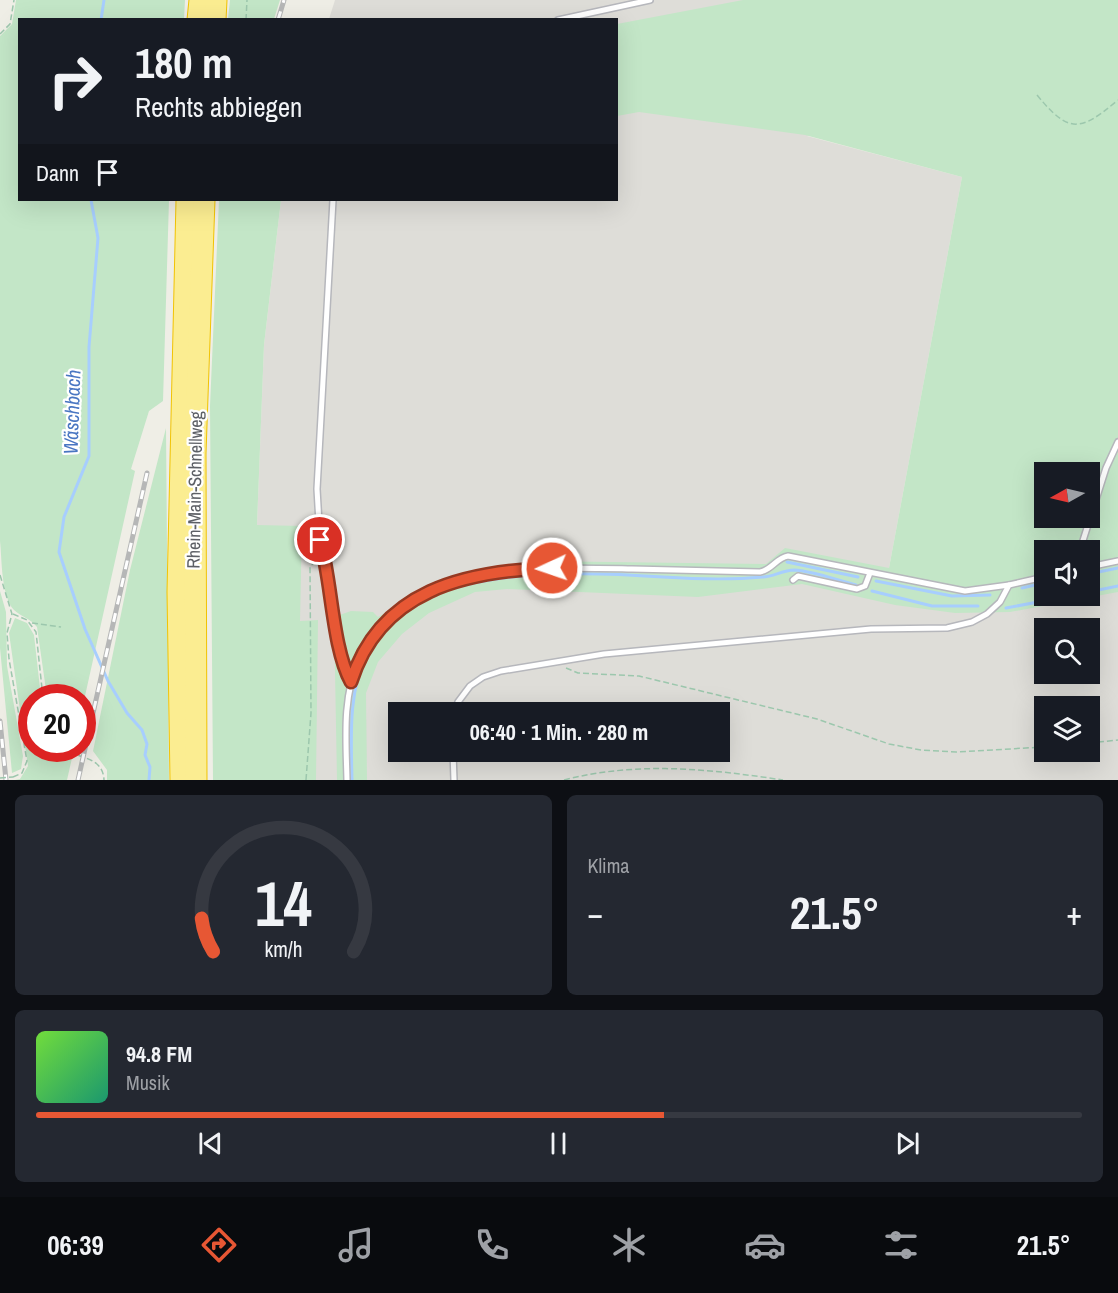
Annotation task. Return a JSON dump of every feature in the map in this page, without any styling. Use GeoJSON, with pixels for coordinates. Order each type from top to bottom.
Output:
{"type":"FeatureCollection","features":[{"type":"Feature","properties":{"kind":"highway"},"geometry":{"type":"LineString","coordinates":[[198,18],[200,0]]}},
{"type":"Feature","properties":{"kind":"highway"},"geometry":{"type":"LineString","coordinates":[[215,18],[216,0]]}},
{"type":"Feature","properties":{"kind":"highway","name":"Rhein-Main-Schnellweg"},"geometry":{"type":"LineString","coordinates":[[181,780],[178,534],[187,201]]}},
{"type":"Feature","properties":{"kind":"highway","name":"Rhein-Main-Schnellweg"},"geometry":{"type":"LineString","coordinates":[[196,780],[195,453],[204,201]]}},
{"type":"Feature","properties":{"kind":"lane"},"geometry":{"type":"LineString","coordinates":[[567,18],[651,0]]}},
{"type":"Feature","properties":{"kind":"lane"},"geometry":{"type":"LineString","coordinates":[[333,201],[317,489],[320,540],[327,565],[342,658],[351,682]]}},
{"type":"Feature","properties":{"kind":"lane"},"geometry":{"type":"LineString","coordinates":[[1083,540],[1103,477],[1118,442]]}},
{"type":"Feature","properties":{"kind":"lane"},"geometry":{"type":"LineString","coordinates":[[347,780],[346,714],[351,682],[370,639],[393,613],[413,600],[440,588],[492,573],[572,567],[760,572],[768,569],[779,559],[788,556],[965,591],[1034,579]]}},
{"type":"Feature","properties":{"kind":"lane"},"geometry":{"type":"LineString","coordinates":[[1100,565],[1118,561]]}},
{"type":"Feature","properties":{"kind":"lane"},"geometry":{"type":"LineString","coordinates":[[793,580],[798,576],[857,589],[867,583],[870,573]]}},
{"type":"Feature","properties":{"kind":"lane"},"geometry":{"type":"LineString","coordinates":[[459,702],[470,686],[483,677],[501,671],[549,662],[871,629],[947,628],[972,622],[987,614],[1000,602],[1009,585]]}},
{"type":"Feature","properties":{"kind":"lane"},"geometry":{"type":"LineString","coordinates":[[453,762],[454,780]]}},
{"type":"Feature","properties":{"kind":"path"},"geometry":{"type":"LineString","coordinates":[[0,34],[10,24],[14,0]]}},
{"type":"Feature","properties":{"kind":"path"},"geometry":{"type":"LineString","coordinates":[[246,18],[247,0]]}},
{"type":"Feature","properties":{"kind":"path"},"geometry":{"type":"LineString","coordinates":[[1037,95],[1056,117],[1072,125],[1095,120],[1118,100]]}},
{"type":"Feature","properties":{"kind":"path"},"geometry":{"type":"LineString","coordinates":[[306,780],[311,713],[310,567],[314,562],[321,561],[327,565]]}},
{"type":"Feature","properties":{"kind":"path"},"geometry":{"type":"LineString","coordinates":[[0,575],[12,614],[7,633],[9,659],[27,761],[22,773],[13,777],[0,778]]}},
{"type":"Feature","properties":{"kind":"path"},"geometry":{"type":"LineString","coordinates":[[12,614],[32,623],[61,627]]}},
{"type":"Feature","properties":{"kind":"path"},"geometry":{"type":"LineString","coordinates":[[32,623],[37,637],[42,684]]}},
{"type":"Feature","properties":{"kind":"path"},"geometry":{"type":"LineString","coordinates":[[549,662],[578,673],[639,676],[817,719],[889,744],[956,752],[1034,748]]}},
{"type":"Feature","properties":{"kind":"path"},"geometry":{"type":"LineString","coordinates":[[1100,742],[1118,740]]}},
{"type":"Feature","properties":{"kind":"path"},"geometry":{"type":"LineString","coordinates":[[94,762],[102,769],[104,780]]}},
{"type":"Feature","properties":{"kind":"path"},"geometry":{"type":"LineString","coordinates":[[564,780],[643,766],[714,770],[783,780]]}},
{"type":"Feature","properties":{"kind":"shaded area"},"geometry":{"type":"Polygon","coordinates":[[[335,0],[1064,0],[807,136],[962,177],[889,568],[1034,594],[1034,606],[1100,606],[1100,580],[1118,553],[1118,780],[262,780],[257,525],[264,345],[281,201],[618,201],[618,18],[329,18],[335,0]]]}},
{"type":"Feature","properties":{"kind":"green space"},"geometry":{"type":"Polygon","coordinates":[[[16,0],[185,0],[184,18],[18,18],[18,201],[169,201],[163,401],[149,411],[131,469],[135,471],[88,684],[45,684],[37,627],[14,610],[4,587],[0,541],[0,36],[12,24],[16,0]]]}},
{"type":"Feature","properties":{"kind":"green space"},"geometry":{"type":"Polygon","coordinates":[[[230,0],[280,0],[274,18],[228,18],[230,0]]]}},
{"type":"Feature","properties":{"kind":"green space"},"geometry":{"type":"Polygon","coordinates":[[[743,0],[1118,0],[1118,592],[1100,595],[1100,540],[1034,540],[1034,606],[1042,606],[1010,612],[955,613],[895,605],[802,584],[698,597],[507,589],[475,592],[429,613],[402,634],[378,662],[366,693],[367,780],[337,780],[334,617],[351,611],[373,612],[378,617],[423,590],[471,571],[534,561],[766,564],[785,548],[889,568],[962,177],[805,135],[639,112],[618,116],[618,24],[743,0]]]}},
{"type":"Feature","properties":{"kind":"green space"},"geometry":{"type":"Polygon","coordinates":[[[219,201],[281,201],[264,345],[257,525],[302,526],[300,621],[318,620],[316,780],[213,780],[210,406],[219,201]]]}},
{"type":"Feature","properties":{"kind":"green space"},"geometry":{"type":"Polygon","coordinates":[[[166,428],[169,780],[107,780],[107,770],[96,755],[96,736],[130,570],[166,428]]]}},
{"type":"Feature","properties":{"kind":"green space"},"geometry":{"type":"Polygon","coordinates":[[[0,591],[6,612],[7,666],[18,728],[18,762],[22,762],[21,769],[12,773],[0,648],[0,591]]]}},
{"type":"Feature","properties":{"kind":"green space"},"geometry":{"type":"Polygon","coordinates":[[[15,618],[27,623],[34,635],[40,684],[18,684],[18,696],[9,633],[15,618]]]}},
{"type":"Feature","properties":{"kind":"green space"},"geometry":{"type":"Polygon","coordinates":[[[27,762],[71,762],[67,780],[15,780],[20,779],[28,766],[27,762]]]}},
{"type":"Feature","properties":{"kind":"waterway","name":"Wäschbach"},"geometry":{"type":"LineString","coordinates":[[101,18],[104,0]]}},
{"type":"Feature","properties":{"kind":"waterway","name":"Wäschbach"},"geometry":{"type":"LineString","coordinates":[[91,201],[98,238],[89,347],[89,456],[64,517],[59,552],[85,629],[108,681],[127,713],[142,730],[147,744],[145,755],[150,767],[149,780]]}},
{"type":"Feature","properties":{"kind":"waterway"},"geometry":{"type":"LineString","coordinates":[[787,562],[858,577]]}},
{"type":"Feature","properties":{"kind":"waterway"},"geometry":{"type":"LineString","coordinates":[[1100,572],[1118,568]]}},
{"type":"Feature","properties":{"kind":"waterway"},"geometry":{"type":"LineString","coordinates":[[352,780],[352,714],[357,681],[368,650],[390,621],[421,601],[459,587],[501,578],[545,574],[726,579],[767,577],[794,570],[856,585]]}},
{"type":"Feature","properties":{"kind":"waterway"},"geometry":{"type":"LineString","coordinates":[[876,581],[952,596],[990,595]]}},
{"type":"Feature","properties":{"kind":"waterway"},"geometry":{"type":"LineString","coordinates":[[1022,588],[1034,585]]}},
{"type":"Feature","properties":{"kind":"waterway"},"geometry":{"type":"LineString","coordinates":[[1100,590],[1118,586]]}},
{"type":"Feature","properties":{"kind":"waterway"},"geometry":{"type":"LineString","coordinates":[[872,591],[932,606],[978,606]]}},
{"type":"Feature","properties":{"kind":"waterway"},"geometry":{"type":"LineString","coordinates":[[1006,608],[1034,603]]}},
{"type":"Feature","properties":{"kind":"railway"},"geometry":{"type":"LineString","coordinates":[[279,18],[284,0]]}},
{"type":"Feature","properties":{"kind":"railway"},"geometry":{"type":"LineString","coordinates":[[78,780],[147,473]]}},
{"type":"Feature","properties":{"kind":"railway"},"geometry":{"type":"LineString","coordinates":[[0,721],[6,780]]}},
{"type":"Feature","properties":{"kind":"route"},"geometry":{"type":"LineString","coordinates":[[320,540],[327,565],[342,658],[351,682],[364,649],[376,630],[393,613],[413,600],[456,582],[492,573],[552,568]]}}]}
